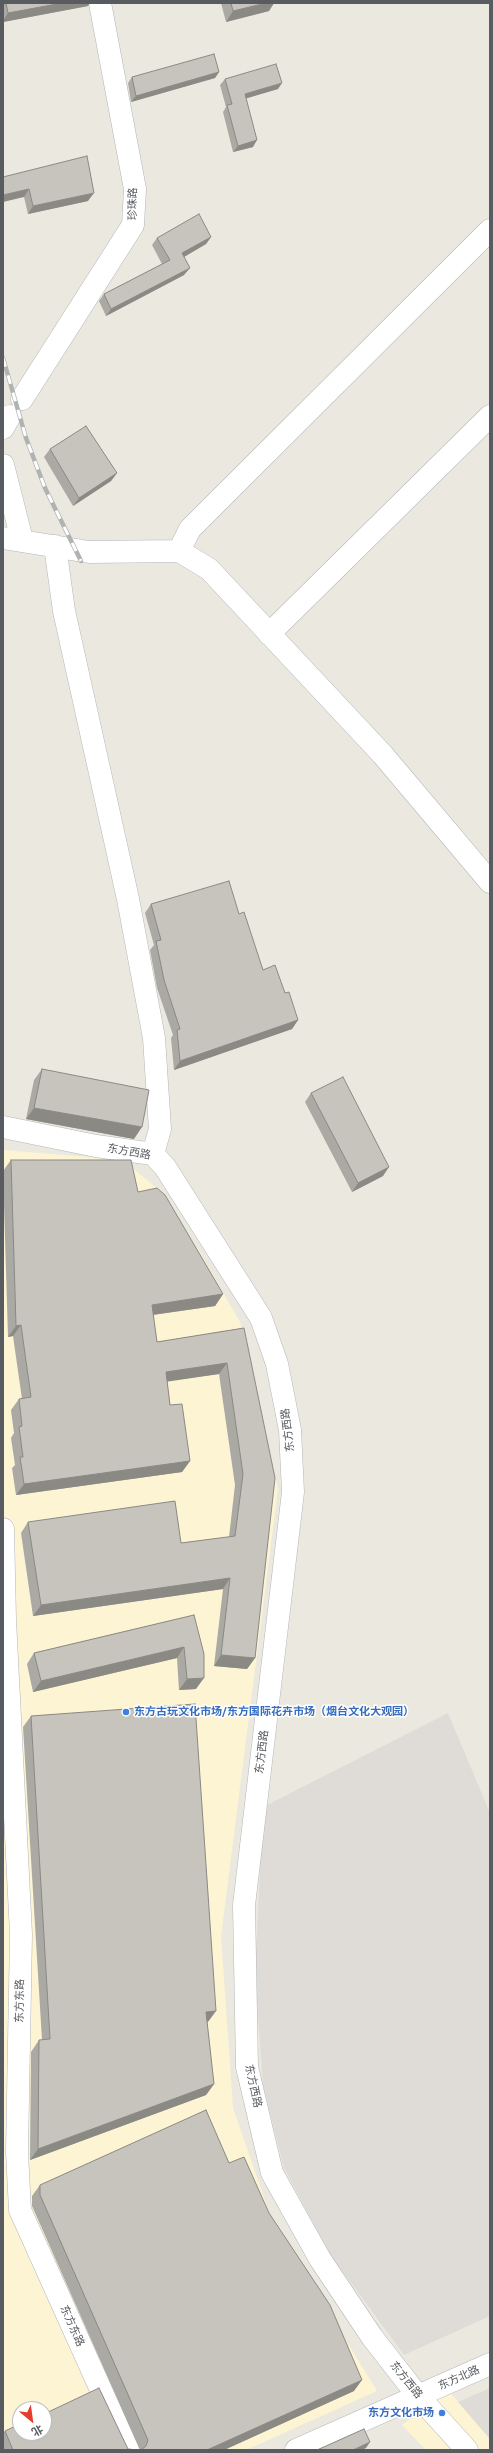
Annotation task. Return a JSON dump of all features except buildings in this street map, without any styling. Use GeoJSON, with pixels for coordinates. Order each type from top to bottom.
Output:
{"type":"FeatureCollection","features":[{"type":"Feature","properties":{"kind":"street","name":"珍珠路"},"geometry":{"type":"LineString","coordinates":[[22,399],[133,226],[135,189],[100,3]]}},
{"type":"Feature","properties":{"kind":"street"},"geometry":{"type":"LineString","coordinates":[[179,551],[190,530],[490,230]]}},
{"type":"Feature","properties":{"kind":"street"},"geometry":{"type":"LineString","coordinates":[[269,634],[490,416]]}},
{"type":"Feature","properties":{"kind":"street"},"geometry":{"type":"LineString","coordinates":[[3,465],[13,539],[107,553],[179,551],[209,569],[383,755],[490,882]]}},
{"type":"Feature","properties":{"kind":"street"},"geometry":{"type":"LineString","coordinates":[[55,546],[64,611],[128,899],[154,1038],[160,1129],[153,1154]]}},
{"type":"Feature","properties":{"kind":"street","name":"东方西路"},"geometry":{"type":"LineString","coordinates":[[3,1127],[96,1146],[153,1154],[165,1167],[262,1318],[277,1364],[290,1430],[293,1492],[244,1905],[247,2067],[272,2173],[320,2259],[372,2337],[418,2396],[467,2450]]}},
{"type":"Feature","properties":{"kind":"street","name":"东方东路"},"geometry":{"type":"LineString","coordinates":[[3,1529],[5,1620],[21,1934],[17,2152],[20,2210],[128,2450]]}},
{"type":"Feature","properties":{"kind":"street","name":"东方北路"},"geometry":{"type":"LineString","coordinates":[[296,2450],[490,2364]]}},
{"type":"Feature","properties":{"kind":"shaded area","name":"东方古玩文化市场/东方国际花卉市场（烟台文化大观园）"},"geometry":{"type":"Polygon","coordinates":[[[3,1150],[123,1160],[159,1190],[199,1251],[240,1322],[278,1489],[221,1936],[233,2108],[271,2218],[377,2391],[246,2450],[3,2450],[3,1150]]]}},
{"type":"Feature","properties":{"kind":"shaded area"},"geometry":{"type":"Polygon","coordinates":[[[448,1713],[490,1813],[490,2316],[404,2355],[329,2253],[284,2168],[263,2085],[255,1973],[263,1807],[448,1713]]]}},
{"type":"Feature","properties":{"kind":"shaded area"},"geometry":{"type":"Polygon","coordinates":[[[490,2388],[490,2439],[458,2402],[490,2388]]]}},
{"type":"Feature","properties":{"kind":"shaded area","name":"东方文化市场"},"geometry":{"type":"Polygon","coordinates":[[[448,2390],[490,2439],[490,2450],[426,2450],[402,2425],[448,2390]]]}},
{"type":"Feature","properties":{"kind":"railway"},"geometry":{"type":"LineString","coordinates":[[3,358],[26,438],[45,488],[81,561]]}},
{"type":"Feature","properties":{"kind":"place","name":"东方古玩文化市场/东方国际花卉市场（烟台文化大观园）"},"geometry":{"type":"Point","coordinates":[126,1712]}},
{"type":"Feature","properties":{"kind":"place","name":"东方文化市场"},"geometry":{"type":"Point","coordinates":[442,2413]}}]}
